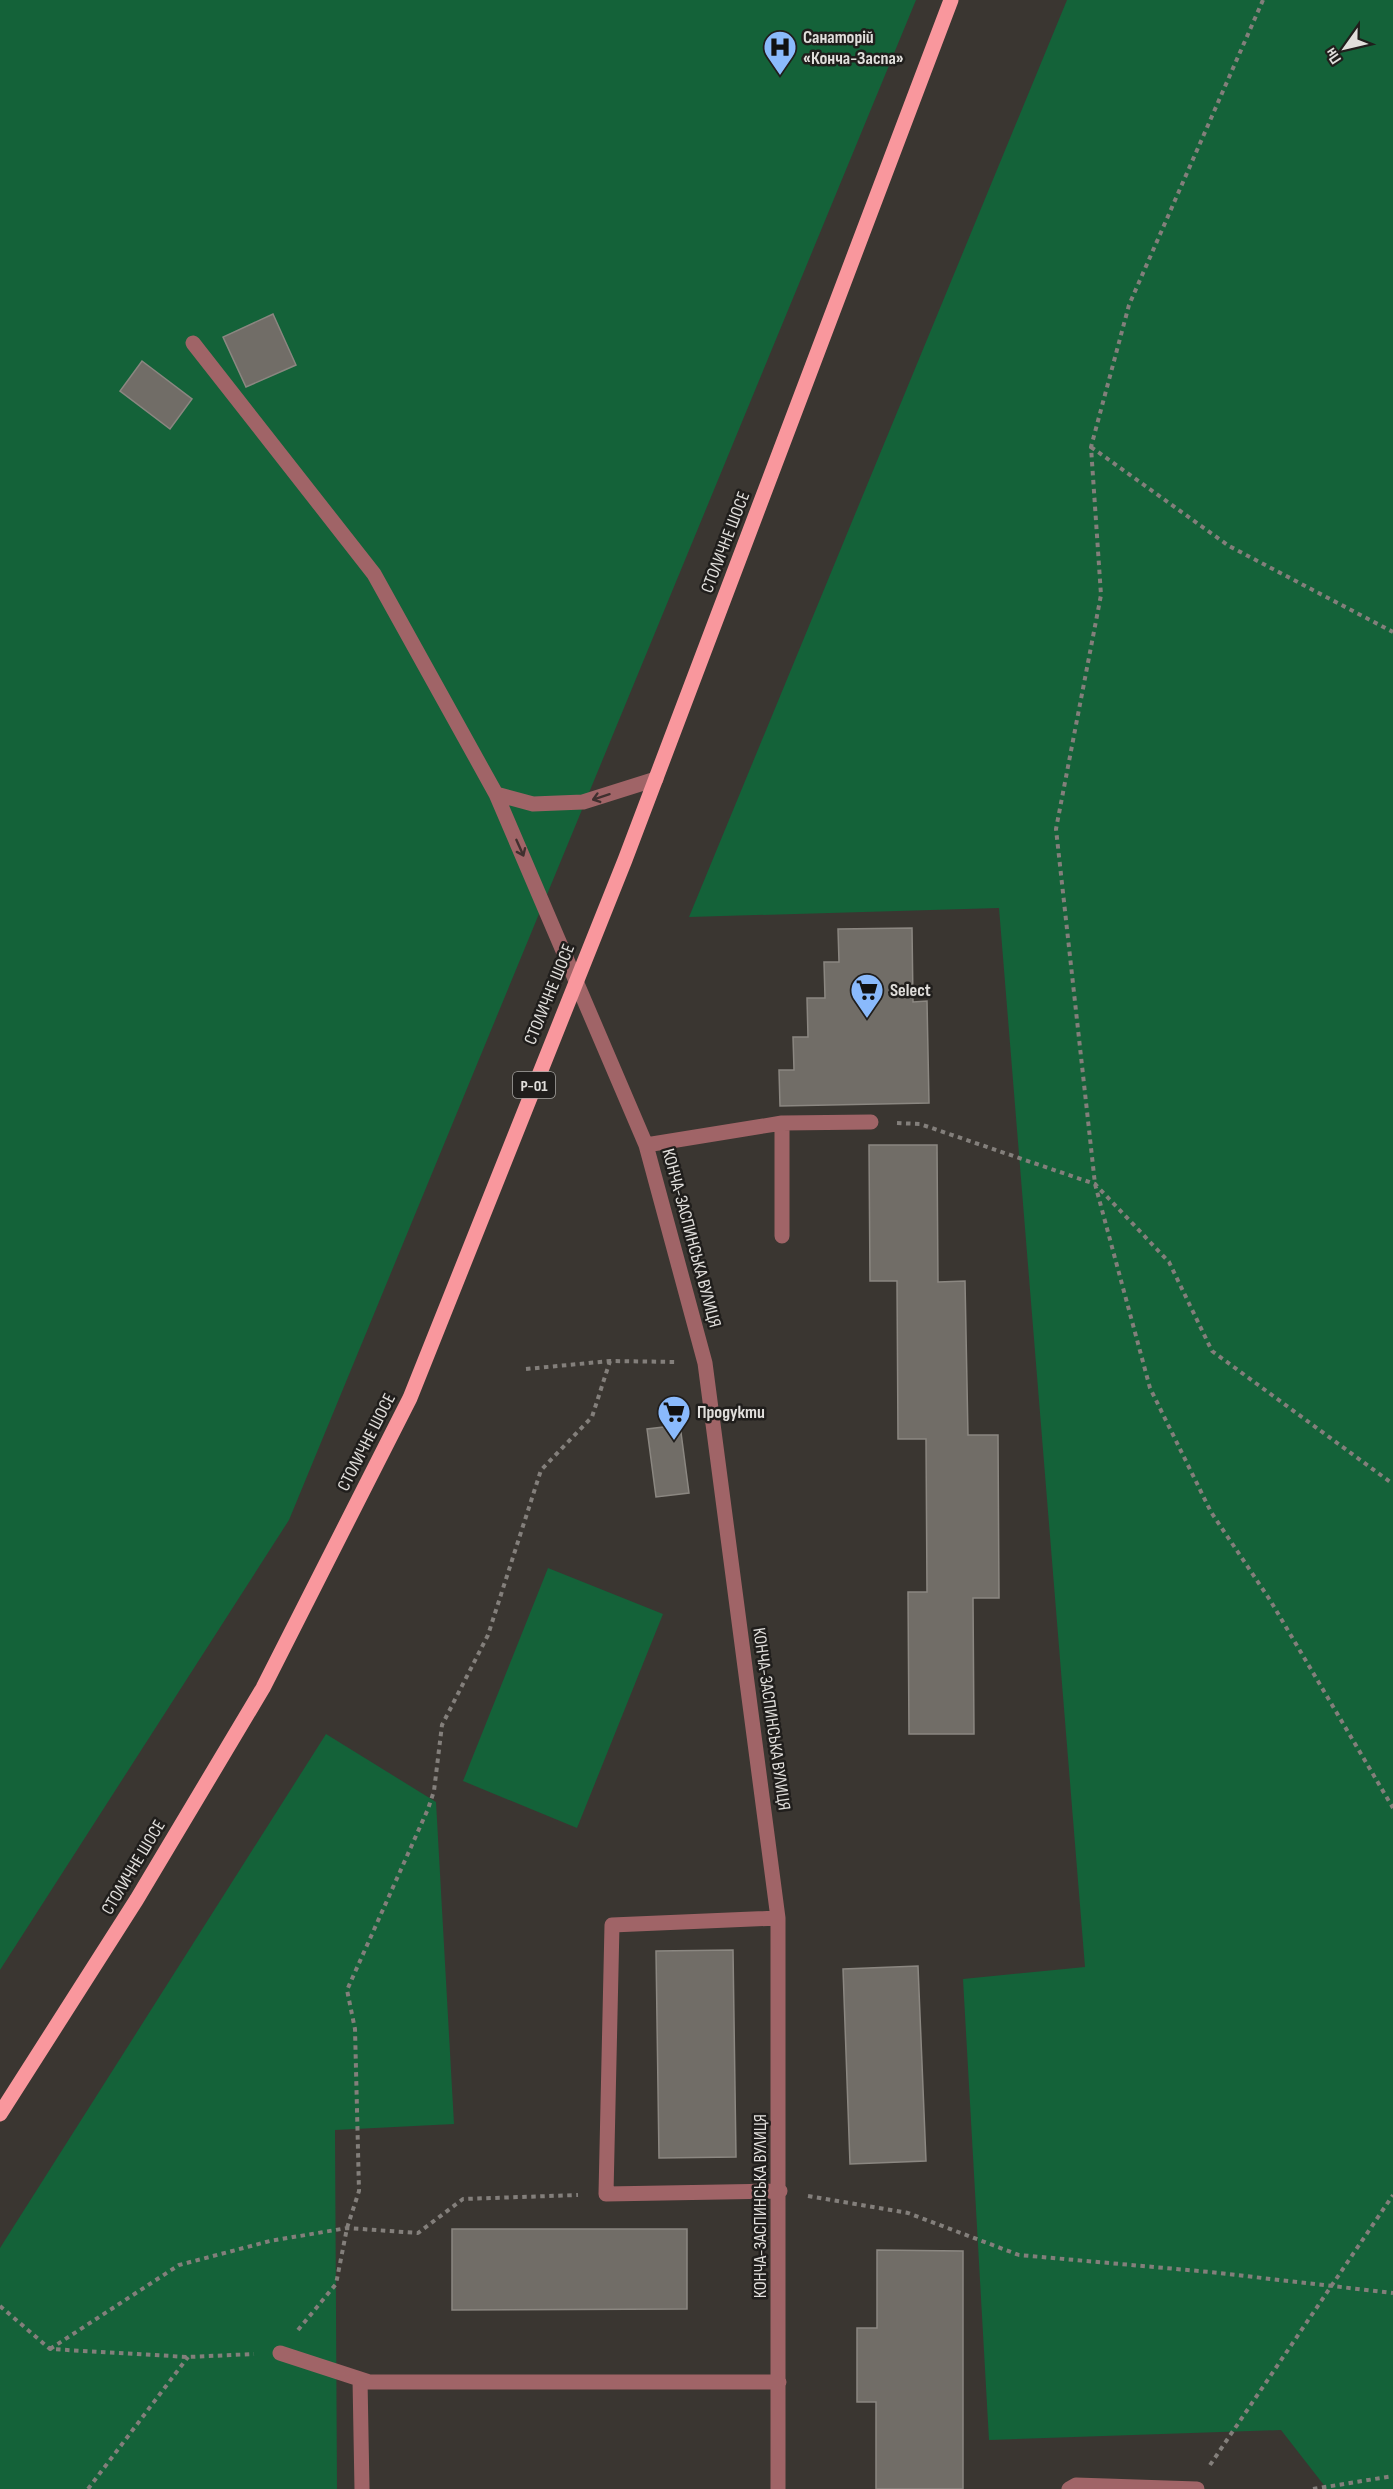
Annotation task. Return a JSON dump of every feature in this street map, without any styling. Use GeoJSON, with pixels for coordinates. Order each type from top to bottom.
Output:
{"type":"FeatureCollection","features":[{"type":"Feature","properties":{"kind":"main road","name":"СТОЛИЧНЕ ШОСЕ"},"geometry":{"type":"LineString","coordinates":[[0,2114],[137,1899],[263,1688],[410,1398],[656,779],[951,0]]}},
{"type":"Feature","properties":{"kind":"street","name":"КОНЧА-ЗАСПИНСЬКА ВУЛИЦЯ"},"geometry":{"type":"LineString","coordinates":[[193,343],[374,574],[496,794],[646,1145],[705,1363],[778,1918],[780,2191],[778,2489]]}},
{"type":"Feature","properties":{"kind":"street"},"geometry":{"type":"LineString","coordinates":[[496,794],[534,804],[583,802],[656,779]]}},
{"type":"Feature","properties":{"kind":"street"},"geometry":{"type":"LineString","coordinates":[[646,1145],[782,1123],[871,1122]]}},
{"type":"Feature","properties":{"kind":"street"},"geometry":{"type":"LineString","coordinates":[[782,1123],[782,1236]]}},
{"type":"Feature","properties":{"kind":"street"},"geometry":{"type":"LineString","coordinates":[[778,1918],[612,1925],[606,2194],[780,2191]]}},
{"type":"Feature","properties":{"kind":"street"},"geometry":{"type":"LineString","coordinates":[[280,2353],[369,2382],[779,2382]]}},
{"type":"Feature","properties":{"kind":"street"},"geometry":{"type":"LineString","coordinates":[[360,2379],[362,2489]]}},
{"type":"Feature","properties":{"kind":"street"},"geometry":{"type":"LineString","coordinates":[[1070,2489],[1076,2485],[1196,2488]]}},
{"type":"Feature","properties":{"kind":"path"},"geometry":{"type":"LineString","coordinates":[[1263,0],[1130,305],[1091,447],[1101,595],[1056,829],[1095,1184],[1150,1388],[1211,1512],[1276,1611],[1393,1808]]}},
{"type":"Feature","properties":{"kind":"path"},"geometry":{"type":"LineString","coordinates":[[1091,447],[1229,546],[1393,632]]}},
{"type":"Feature","properties":{"kind":"path"},"geometry":{"type":"LineString","coordinates":[[871,1122],[920,1124],[1095,1184],[1169,1262],[1212,1351],[1393,1484]]}},
{"type":"Feature","properties":{"kind":"path"},"geometry":{"type":"LineString","coordinates":[[526,1369],[610,1361],[705,1363]]}},
{"type":"Feature","properties":{"kind":"path"},"geometry":{"type":"LineString","coordinates":[[0,2306],[50,2349],[188,2357],[280,2353],[336,2284],[347,2228],[359,2192],[355,2029],[346,1989],[428,1809],[434,1791],[442,1725],[488,1635],[541,1470],[592,1417],[610,1361]]}},
{"type":"Feature","properties":{"kind":"path"},"geometry":{"type":"LineString","coordinates":[[780,2191],[908,2213],[1019,2256],[1210,2272],[1393,2292]]}},
{"type":"Feature","properties":{"kind":"path"},"geometry":{"type":"LineString","coordinates":[[50,2349],[179,2265],[270,2241],[347,2228],[418,2233],[463,2199],[606,2194]]}},
{"type":"Feature","properties":{"kind":"path"},"geometry":{"type":"LineString","coordinates":[[1196,2488],[1393,2195]]}},
{"type":"Feature","properties":{"kind":"path"},"geometry":{"type":"LineString","coordinates":[[88,2489],[188,2357]]}},
{"type":"Feature","properties":{"kind":"path"},"geometry":{"type":"LineString","coordinates":[[1313,2489],[1393,2476]]}},
{"type":"Feature","properties":{"kind":"green space"},"geometry":{"type":"Polygon","coordinates":[[[0,0],[916,0],[289,1520],[0,1970],[0,0]]]}},
{"type":"Feature","properties":{"kind":"green space"},"geometry":{"type":"Polygon","coordinates":[[[1067,0],[1393,0],[1393,2489],[1327,2489],[1281,2430],[989,2440],[963,1979],[1085,1967],[999,908],[689,917],[1067,0]]]}},
{"type":"Feature","properties":{"kind":"green space"},"geometry":{"type":"Polygon","coordinates":[[[548,1568],[663,1614],[577,1828],[463,1781],[548,1568]]]}},
{"type":"Feature","properties":{"kind":"green space"},"geometry":{"type":"Polygon","coordinates":[[[326,1734],[436,1802],[454,2124],[335,2130],[337,2489],[0,2489],[0,2248],[326,1734]]]}},
{"type":"Feature","properties":{"kind":"building"},"geometry":{"type":"Polygon","coordinates":[[[273,314],[296,365],[246,387],[223,337],[273,314]]]}},
{"type":"Feature","properties":{"kind":"building"},"geometry":{"type":"Polygon","coordinates":[[[142,361],[192,399],[170,429],[120,391],[142,361]]]}},
{"type":"Feature","properties":{"kind":"building","name":"Select"},"geometry":{"type":"Polygon","coordinates":[[[912,928],[913,1002],[927,1001],[929,1103],[780,1106],[779,1070],[794,1070],[793,1037],[808,1037],[807,998],[825,998],[824,962],[839,962],[838,929],[912,928]]]}},
{"type":"Feature","properties":{"kind":"building"},"geometry":{"type":"Polygon","coordinates":[[[869,1145],[937,1145],[938,1282],[965,1281],[968,1435],[998,1435],[999,1598],[973,1598],[974,1734],[909,1734],[908,1592],[927,1592],[926,1439],[898,1439],[897,1281],[870,1281],[869,1145]]]}},
{"type":"Feature","properties":{"kind":"building"},"geometry":{"type":"Polygon","coordinates":[[[680,1425],[689,1493],[656,1497],[647,1429],[680,1425]]]}},
{"type":"Feature","properties":{"kind":"building"},"geometry":{"type":"Polygon","coordinates":[[[733,1950],[736,2157],[659,2158],[656,1951],[733,1950]]]}},
{"type":"Feature","properties":{"kind":"building"},"geometry":{"type":"Polygon","coordinates":[[[918,1966],[926,2161],[850,2164],[843,1969],[918,1966]]]}},
{"type":"Feature","properties":{"kind":"building"},"geometry":{"type":"Polygon","coordinates":[[[452,2229],[687,2229],[687,2309],[452,2310],[452,2229]]]}},
{"type":"Feature","properties":{"kind":"building"},"geometry":{"type":"Polygon","coordinates":[[[877,2250],[963,2251],[963,2489],[876,2489],[876,2402],[857,2402],[857,2328],[877,2328],[877,2250]]]}},
{"type":"Feature","properties":{"kind":"place","name":"Санаторій «Конча-Заспа»"},"geometry":{"type":"Point","coordinates":[780,76]}},
{"type":"Feature","properties":{"kind":"place","name":"Select"},"geometry":{"type":"Point","coordinates":[867,1019]}},
{"type":"Feature","properties":{"kind":"place","name":"Продукти"},"geometry":{"type":"Point","coordinates":[674,1441]}}]}
